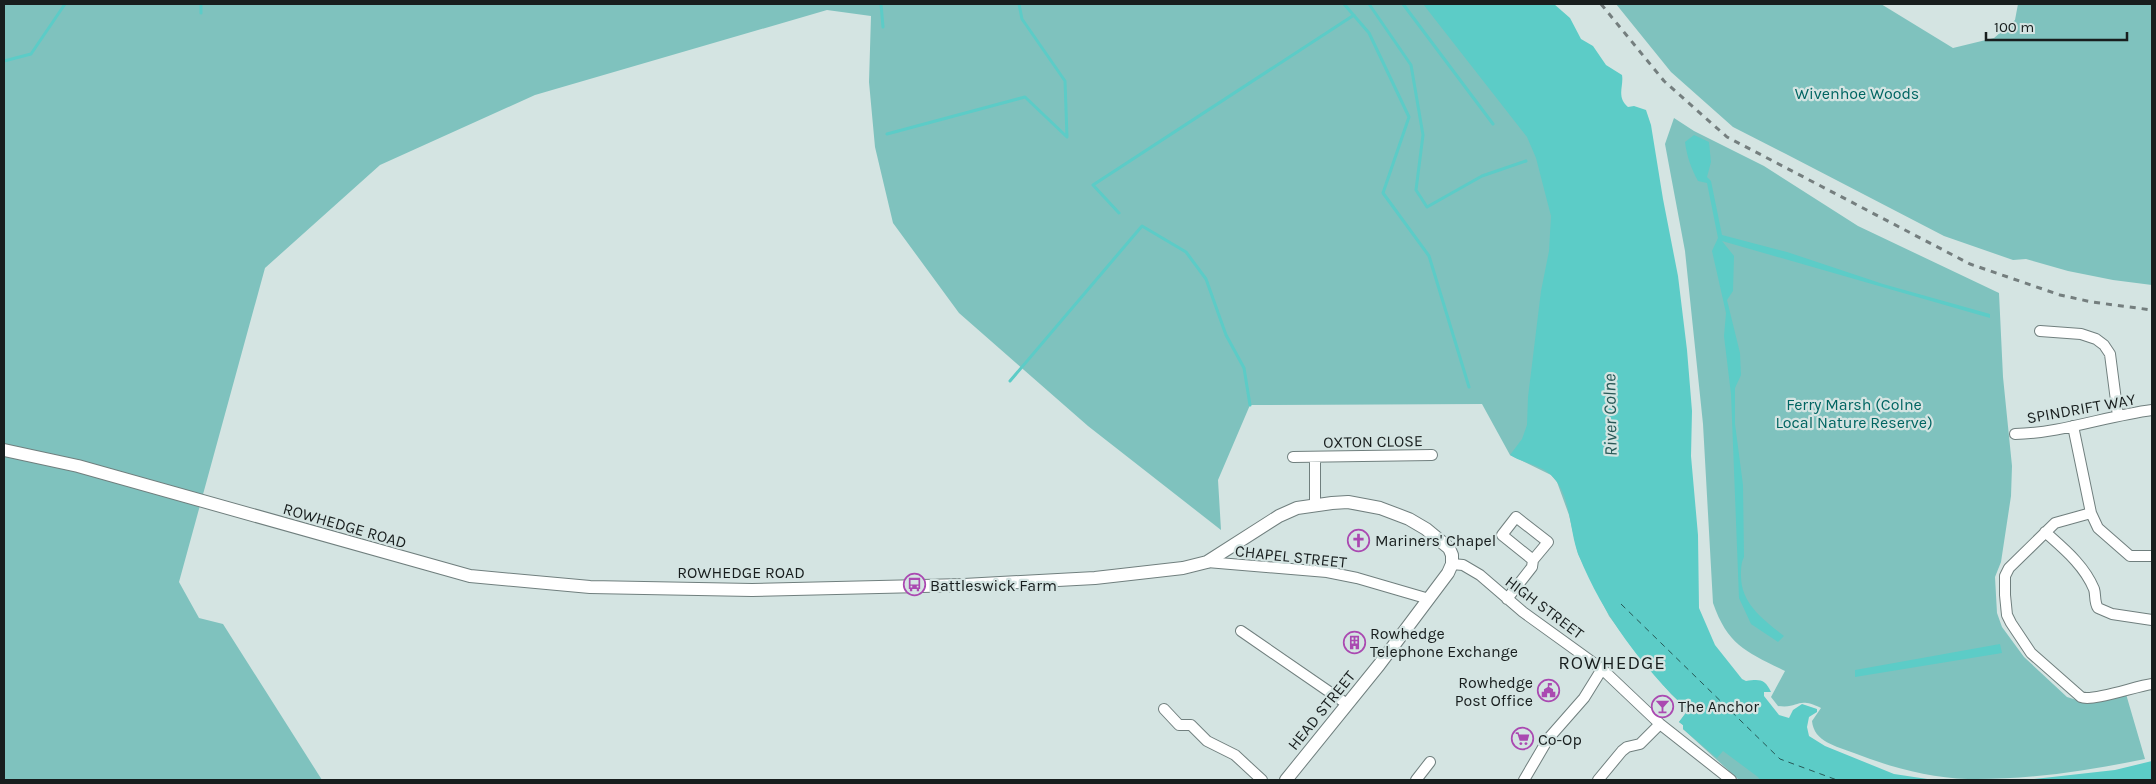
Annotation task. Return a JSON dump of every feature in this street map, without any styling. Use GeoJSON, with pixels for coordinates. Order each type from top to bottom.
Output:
{"type":"FeatureCollection","features":[{"type":"Feature","properties":{"kind":"street"},"geometry":{"type":"LineString","coordinates":[[2040,332],[2081,334],[2096,339],[2104,345],[2110,354],[2118,416]]}},
{"type":"Feature","properties":{"kind":"street","name":"SPINDRIFT WAY"},"geometry":{"type":"LineString","coordinates":[[2015,434],[2032,434],[2152,410]]}},
{"type":"Feature","properties":{"kind":"street"},"geometry":{"type":"LineString","coordinates":[[2074,426],[2091,513],[2098,528],[2122,551],[2130,556],[2152,556]]}},
{"type":"Feature","properties":{"kind":"street","name":"ROWHEDGE ROAD"},"geometry":{"type":"LineString","coordinates":[[4,450],[78,466],[461,574],[590,587],[752,590],[964,585],[1095,578],[1184,568],[1207,562],[1279,516],[1297,508],[1348,502],[1364,504],[1409,519],[1440,539],[1449,548],[1452,555],[1452,564]]}},
{"type":"Feature","properties":{"kind":"street","name":"OXTON CLOSE"},"geometry":{"type":"LineString","coordinates":[[1293,457],[1432,455]]}},
{"type":"Feature","properties":{"kind":"street","name":"OXTON CLOSE"},"geometry":{"type":"LineString","coordinates":[[1315,457],[1316,505]]}},
{"type":"Feature","properties":{"kind":"street"},"geometry":{"type":"LineString","coordinates":[[2091,513],[2060,521],[2045,532],[2010,568],[2005,576],[2007,615],[2031,653],[2074,692],[2085,698],[2089,699],[2152,684]]}},
{"type":"Feature","properties":{"kind":"street"},"geometry":{"type":"LineString","coordinates":[[1507,599],[1532,567],[1533,560],[1548,542],[1516,517],[1502,534],[1533,560]]}},
{"type":"Feature","properties":{"kind":"street"},"geometry":{"type":"LineString","coordinates":[[2045,532],[2080,563],[2095,591],[2095,602],[2098,608],[2112,614],[2151,623]]}},
{"type":"Feature","properties":{"kind":"street","name":"CHAPEL STREET"},"geometry":{"type":"LineString","coordinates":[[1207,562],[1327,572],[1357,578],[1429,599]]}},
{"type":"Feature","properties":{"kind":"street","name":"HIGH STREET"},"geometry":{"type":"LineString","coordinates":[[1452,564],[1469,567],[1507,599],[1602,669],[1660,724],[1731,780]]}},
{"type":"Feature","properties":{"kind":"street","name":"HEAD STREET"},"geometry":{"type":"LineString","coordinates":[[1286,780],[1429,599],[1448,573],[1452,564]]}},
{"type":"Feature","properties":{"kind":"street"},"geometry":{"type":"LineString","coordinates":[[1241,631],[1347,704]]}},
{"type":"Feature","properties":{"kind":"street"},"geometry":{"type":"LineString","coordinates":[[1524,780],[1548,739],[1584,698],[1602,669]]}},
{"type":"Feature","properties":{"kind":"street"},"geometry":{"type":"LineString","coordinates":[[1164,709],[1179,725],[1191,725],[1207,741],[1234,755],[1262,780]]}},
{"type":"Feature","properties":{"kind":"street"},"geometry":{"type":"LineString","coordinates":[[1598,780],[1622,751],[1627,747],[1640,744],[1660,724]]}},
{"type":"Feature","properties":{"kind":"street"},"geometry":{"type":"LineString","coordinates":[[1416,780],[1430,762]]}},
{"type":"Feature","properties":{"kind":"green space"},"geometry":{"type":"Polygon","coordinates":[[[4,4],[1476,4],[1525,68],[1590,424],[1790,780],[1739,780],[1683,729],[1683,725],[1679,722],[1688,710],[1671,694],[1639,657],[1609,616],[1578,554],[1569,515],[1557,482],[1551,475],[1510,455],[1482,404],[1250,405],[1218,480],[1221,530],[1088,426],[959,313],[893,223],[875,147],[869,82],[871,16],[827,10],[535,95],[380,165],[265,268],[179,582],[199,618],[223,624],[322,780],[4,780],[4,4]]]}},
{"type":"Feature","properties":{"kind":"green space","name":"Wivenhoe Woods"},"geometry":{"type":"Polygon","coordinates":[[[1616,4],[1881,4],[1953,48],[1994,38],[2015,20],[2018,4],[2152,4],[2152,285],[2068,271],[2026,259],[2013,260],[1944,236],[1733,127],[1671,72],[1616,4]]]}},
{"type":"Feature","properties":{"kind":"green space","name":"Ferry Marsh (Colne Local Nature Reserve)"},"geometry":{"type":"Polygon","coordinates":[[[1674,118],[1694,131],[1764,166],[1858,226],[1999,293],[2003,377],[2012,466],[2011,496],[2001,562],[1995,577],[1997,613],[2002,627],[2024,657],[2067,697],[2086,703],[2126,694],[2145,759],[2079,771],[2012,778],[1968,779],[1924,774],[1868,758],[1821,739],[1812,721],[1821,708],[1807,703],[1778,706],[1771,697],[1785,671],[1740,646],[1725,629],[1713,603],[1703,424],[1685,251],[1665,144],[1674,118]]]}},
{"type":"Feature","properties":{"kind":"water","name":"River Colne"},"geometry":{"type":"Polygon","coordinates":[[[1423,4],[1554,4],[1570,18],[1581,39],[1593,46],[1606,65],[1622,75],[1621,95],[1624,103],[1628,107],[1634,106],[1646,110],[1651,125],[1678,276],[1687,350],[1692,411],[1691,456],[1698,535],[1699,608],[1715,645],[1742,679],[1746,681],[1758,680],[1767,685],[1771,692],[1764,692],[1764,696],[1779,715],[1789,718],[1793,710],[1802,704],[1817,709],[1817,712],[1809,717],[1807,727],[1809,736],[1825,746],[1894,774],[1934,780],[1760,780],[1723,751],[1717,758],[1683,729],[1683,725],[1679,722],[1688,710],[1655,676],[1625,639],[1589,578],[1576,547],[1567,505],[1559,485],[1549,473],[1510,455],[1522,439],[1527,425],[1528,397],[1541,291],[1549,251],[1551,216],[1536,158],[1527,137],[1423,4]]]}},
{"type":"Feature","properties":{"kind":"water"},"geometry":{"type":"Polygon","coordinates":[[[1694,135],[1709,142],[1711,162],[1707,177],[1711,181],[1722,235],[1787,252],[1883,284],[1990,314],[1990,318],[1722,241],[1734,256],[1733,291],[1727,300],[1740,353],[1741,375],[1735,388],[1735,424],[1743,485],[1744,557],[1741,568],[1742,586],[1749,603],[1769,624],[1784,636],[1778,642],[1751,624],[1739,598],[1731,394],[1724,336],[1726,313],[1712,251],[1718,238],[1707,183],[1698,181],[1693,172],[1685,142],[1694,135]]]}},
{"type":"Feature","properties":{"kind":"water"},"geometry":{"type":"Polygon","coordinates":[[[2000,644],[2002,653],[1855,677],[1855,670],[2000,644]]]}},
{"type":"Feature","properties":{"kind":"water"},"geometry":{"type":"Polygon","coordinates":[[[2152,761],[2152,780],[2026,780],[2115,770],[2152,761]]]}},
{"type":"Feature","properties":{"kind":"waterway"},"geometry":{"type":"LineString","coordinates":[[4,61],[31,54],[65,4]]}},
{"type":"Feature","properties":{"kind":"waterway"},"geometry":{"type":"LineString","coordinates":[[201,4],[201,13]]}},
{"type":"Feature","properties":{"kind":"waterway"},"geometry":{"type":"LineString","coordinates":[[881,4],[883,27]]}},
{"type":"Feature","properties":{"kind":"waterway"},"geometry":{"type":"LineString","coordinates":[[887,134],[1025,97],[1067,137],[1065,81],[1022,19],[1019,4]]}},
{"type":"Feature","properties":{"kind":"waterway"},"geometry":{"type":"LineString","coordinates":[[1344,4],[1369,33],[1409,117],[1383,193],[1429,256],[1469,387]]}},
{"type":"Feature","properties":{"kind":"waterway"},"geometry":{"type":"LineString","coordinates":[[1369,4],[1411,65],[1423,135],[1416,190],[1427,207],[1482,176],[1526,161]]}},
{"type":"Feature","properties":{"kind":"waterway"},"geometry":{"type":"LineString","coordinates":[[1403,4],[1493,124]]}},
{"type":"Feature","properties":{"kind":"waterway"},"geometry":{"type":"LineString","coordinates":[[1119,213],[1093,185],[1354,15]]}},
{"type":"Feature","properties":{"kind":"waterway"},"geometry":{"type":"LineString","coordinates":[[1010,381],[1142,226],[1186,252],[1206,279],[1226,335],[1244,368],[1250,405]]}},
{"type":"Feature","properties":{"kind":"ferry route"},"geometry":{"type":"LineString","coordinates":[[1621,604],[1780,759],[1837,780]]}},
{"type":"Feature","properties":{"kind":"railway"},"geometry":{"type":"LineString","coordinates":[[1601,4],[1664,81],[1727,137],[1970,264],[2060,295],[2092,302],[2152,310]]}},
{"type":"Feature","properties":{"kind":"place","name":"Mariners' Chapel"},"geometry":{"type":"Point","coordinates":[1359,540]}},
{"type":"Feature","properties":{"kind":"place","name":"Battleswick Farm"},"geometry":{"type":"Point","coordinates":[914,585]}},
{"type":"Feature","properties":{"kind":"place","name":"Rowhedge Telephone Exchange"},"geometry":{"type":"Point","coordinates":[1354,642]}},
{"type":"Feature","properties":{"kind":"place","name":"Rowhedge Post Office"},"geometry":{"type":"Point","coordinates":[1549,691]}},
{"type":"Feature","properties":{"kind":"place","name":"The Anchor"},"geometry":{"type":"Point","coordinates":[1662,706]}},
{"type":"Feature","properties":{"kind":"place","name":"Co-Op"},"geometry":{"type":"Point","coordinates":[1522,739]}},
{"type":"Feature","properties":{"kind":"district","name":"ROWHEDGE"},"geometry":{"type":"Point","coordinates":[1612,662]}}]}
